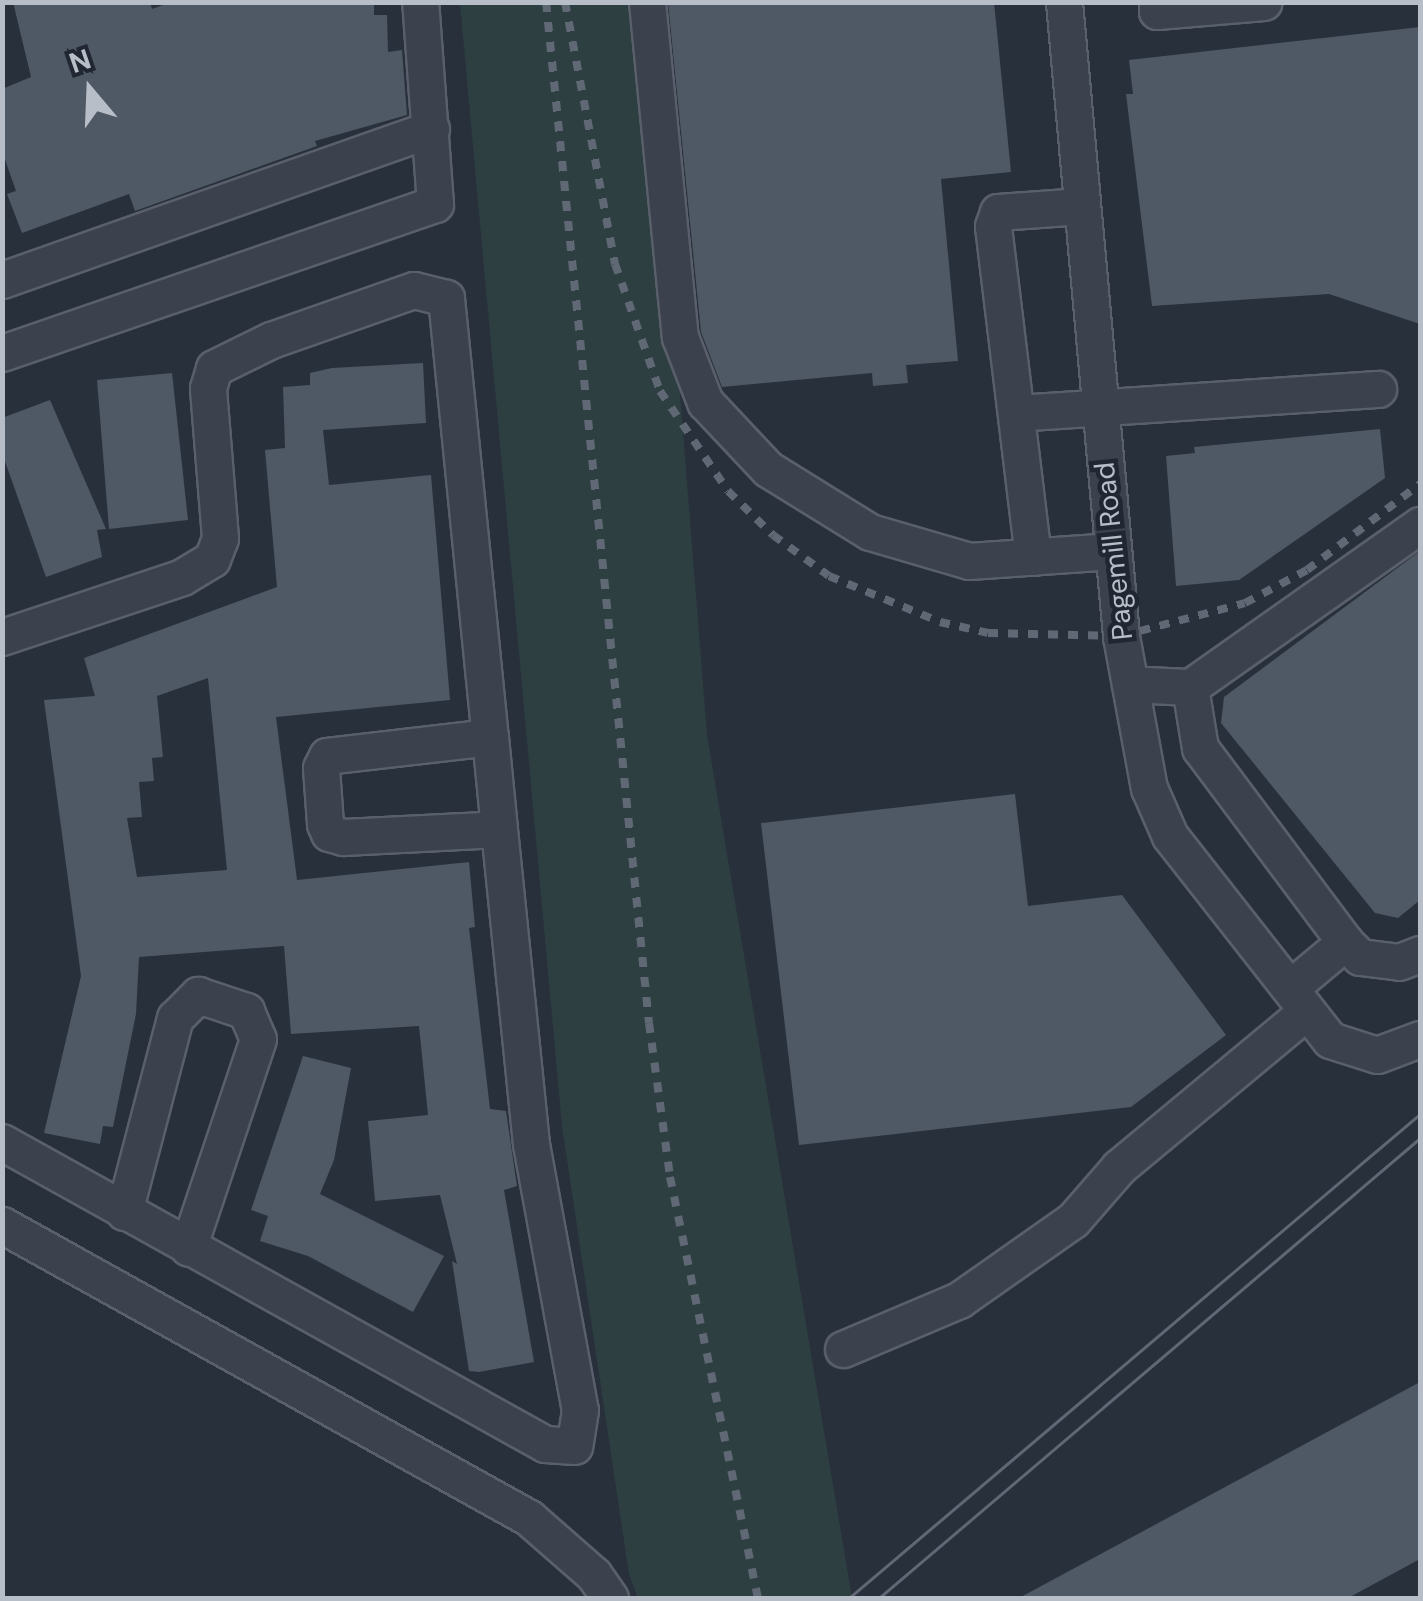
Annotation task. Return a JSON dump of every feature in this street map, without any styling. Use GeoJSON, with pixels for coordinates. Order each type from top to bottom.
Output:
{"type":"FeatureCollection","features":[{"type":"Feature","properties":{"kind":"street"},"geometry":{"type":"LineString","coordinates":[[2,353],[435,204],[420,2]]}},
{"type":"Feature","properties":{"kind":"street"},"geometry":{"type":"LineString","coordinates":[[647,2],[680,337],[705,402],[768,469],[870,532],[969,561],[1113,551]]}},
{"type":"Feature","properties":{"kind":"street","name":"Pagemill Road"},"geometry":{"type":"LineString","coordinates":[[1064,2],[1113,551],[1130,684],[1149,788],[1170,836],[1330,1040],[1377,1055],[1420,1039]]}},
{"type":"Feature","properties":{"kind":"street"},"geometry":{"type":"LineString","coordinates":[[1156,2],[1157,11],[1264,2]]}},
{"type":"Feature","properties":{"kind":"street"},"geometry":{"type":"LineString","coordinates":[[2,280],[431,129]]}},
{"type":"Feature","properties":{"kind":"street"},"geometry":{"type":"LineString","coordinates":[[1033,557],[993,226],[998,212],[1082,206]]}},
{"type":"Feature","properties":{"kind":"street"},"geometry":{"type":"LineString","coordinates":[[2,637],[182,577],[212,559],[220,538],[208,388],[214,368],[271,340],[414,290],[432,290],[446,298],[451,314],[531,1144],[580,1410],[574,1446],[545,1444],[6,1144]]}},
{"type":"Feature","properties":{"kind":"street"},"geometry":{"type":"LineString","coordinates":[[1016,414],[1378,389]]}},
{"type":"Feature","properties":{"kind":"street"},"geometry":{"type":"LineString","coordinates":[[1130,684],[1190,687],[1420,525]]}},
{"type":"Feature","properties":{"kind":"street"},"geometry":{"type":"LineString","coordinates":[[1190,687],[1200,748],[1344,942],[1360,957],[1400,962],[1420,954]]}},
{"type":"Feature","properties":{"kind":"street"},"geometry":{"type":"LineString","coordinates":[[490,736],[328,756],[321,768],[326,824],[330,833],[343,836],[499,829]]}},
{"type":"Feature","properties":{"kind":"street"},"geometry":{"type":"LineString","coordinates":[[843,1348],[959,1300],[1073,1220],[1120,1167],[1298,1000],[1344,942]]}},
{"type":"Feature","properties":{"kind":"street"},"geometry":{"type":"LineString","coordinates":[[124,1212],[175,1018],[198,994],[246,1011],[258,1039],[188,1248]]}},
{"type":"Feature","properties":{"kind":"street"},"geometry":{"type":"LineString","coordinates":[[2,1225],[528,1518],[594,1575],[610,1598]]}},
{"type":"Feature","properties":{"kind":"shaded area"},"geometry":{"type":"Polygon","coordinates":[[[460,3],[649,3],[707,735],[852,1598],[638,1598],[629,1574],[562,1126],[460,3]]]}},
{"type":"Feature","properties":{"kind":"building"},"geometry":{"type":"Polygon","coordinates":[[[13,2],[150,2],[152,9],[171,2],[374,2],[374,15],[387,15],[388,52],[402,50],[407,115],[315,141],[317,146],[135,211],[129,194],[22,233],[7,194],[16,191],[2,151],[2,89],[31,77],[13,2]]]}},
{"type":"Feature","properties":{"kind":"building"},"geometry":{"type":"Polygon","coordinates":[[[668,2],[994,2],[1011,172],[941,179],[958,361],[906,365],[908,383],[873,386],[872,373],[722,387],[701,332],[668,2]]]}},
{"type":"Feature","properties":{"kind":"building"},"geometry":{"type":"Polygon","coordinates":[[[1420,27],[1420,324],[1329,294],[1152,306],[1126,94],[1133,94],[1129,60],[1420,27]]]}},
{"type":"Feature","properties":{"kind":"building"},"geometry":{"type":"Polygon","coordinates":[[[423,363],[426,423],[323,430],[329,485],[431,475],[450,700],[276,717],[297,880],[469,862],[475,927],[469,928],[490,1109],[506,1111],[517,1186],[504,1190],[534,1362],[479,1372],[469,1371],[452,1261],[457,1264],[440,1195],[375,1201],[368,1121],[428,1115],[419,1026],[291,1034],[284,946],[139,957],[136,1014],[113,1127],[103,1126],[100,1144],[44,1133],[81,976],[44,700],[95,696],[84,658],[277,587],[265,450],[285,448],[283,387],[310,385],[310,373],[332,368],[423,363]],[[208,678],[157,696],[163,757],[152,758],[154,781],[139,782],[142,817],[127,818],[137,877],[227,870],[208,678]]]}},
{"type":"Feature","properties":{"kind":"building"},"geometry":{"type":"Polygon","coordinates":[[[172,373],[188,520],[109,529],[97,380],[172,373]]]}},
{"type":"Feature","properties":{"kind":"building"},"geometry":{"type":"Polygon","coordinates":[[[50,400],[106,529],[97,530],[102,557],[46,577],[2,453],[2,418],[50,400]]]}},
{"type":"Feature","properties":{"kind":"building"},"geometry":{"type":"Polygon","coordinates":[[[1380,429],[1385,478],[1239,580],[1176,586],[1166,456],[1195,453],[1194,447],[1380,429]]]}},
{"type":"Feature","properties":{"kind":"building"},"geometry":{"type":"Polygon","coordinates":[[[1420,551],[1420,900],[1398,918],[1375,913],[1221,723],[1224,697],[1420,551]]]}},
{"type":"Feature","properties":{"kind":"building"},"geometry":{"type":"Polygon","coordinates":[[[1015,794],[1028,906],[1122,895],[1226,1035],[1131,1107],[799,1145],[761,823],[1015,794]]]}},
{"type":"Feature","properties":{"kind":"building"},"geometry":{"type":"Polygon","coordinates":[[[303,1056],[351,1068],[334,1160],[320,1194],[444,1256],[413,1312],[308,1256],[260,1241],[268,1216],[251,1210],[303,1056]]]}},
{"type":"Feature","properties":{"kind":"building"},"geometry":{"type":"Polygon","coordinates":[[[1420,1382],[1420,1559],[1348,1598],[1019,1598],[1420,1382]]]}},
{"type":"Feature","properties":{"kind":"tram line"},"geometry":{"type":"LineString","coordinates":[[849,1598],[1420,1114]]}},
{"type":"Feature","properties":{"kind":"tram line"},"geometry":{"type":"LineString","coordinates":[[879,1598],[1420,1138]]}},
{"type":"Feature","properties":{"kind":"railway"},"geometry":{"type":"LineString","coordinates":[[546,2],[649,1023],[670,1177],[758,1598]]}},
{"type":"Feature","properties":{"kind":"railway"},"geometry":{"type":"LineString","coordinates":[[565,2],[615,264],[660,391],[728,491],[773,535],[829,576],[940,622],[988,633],[1121,636],[1245,603],[1307,570],[1420,484]]}}]}
